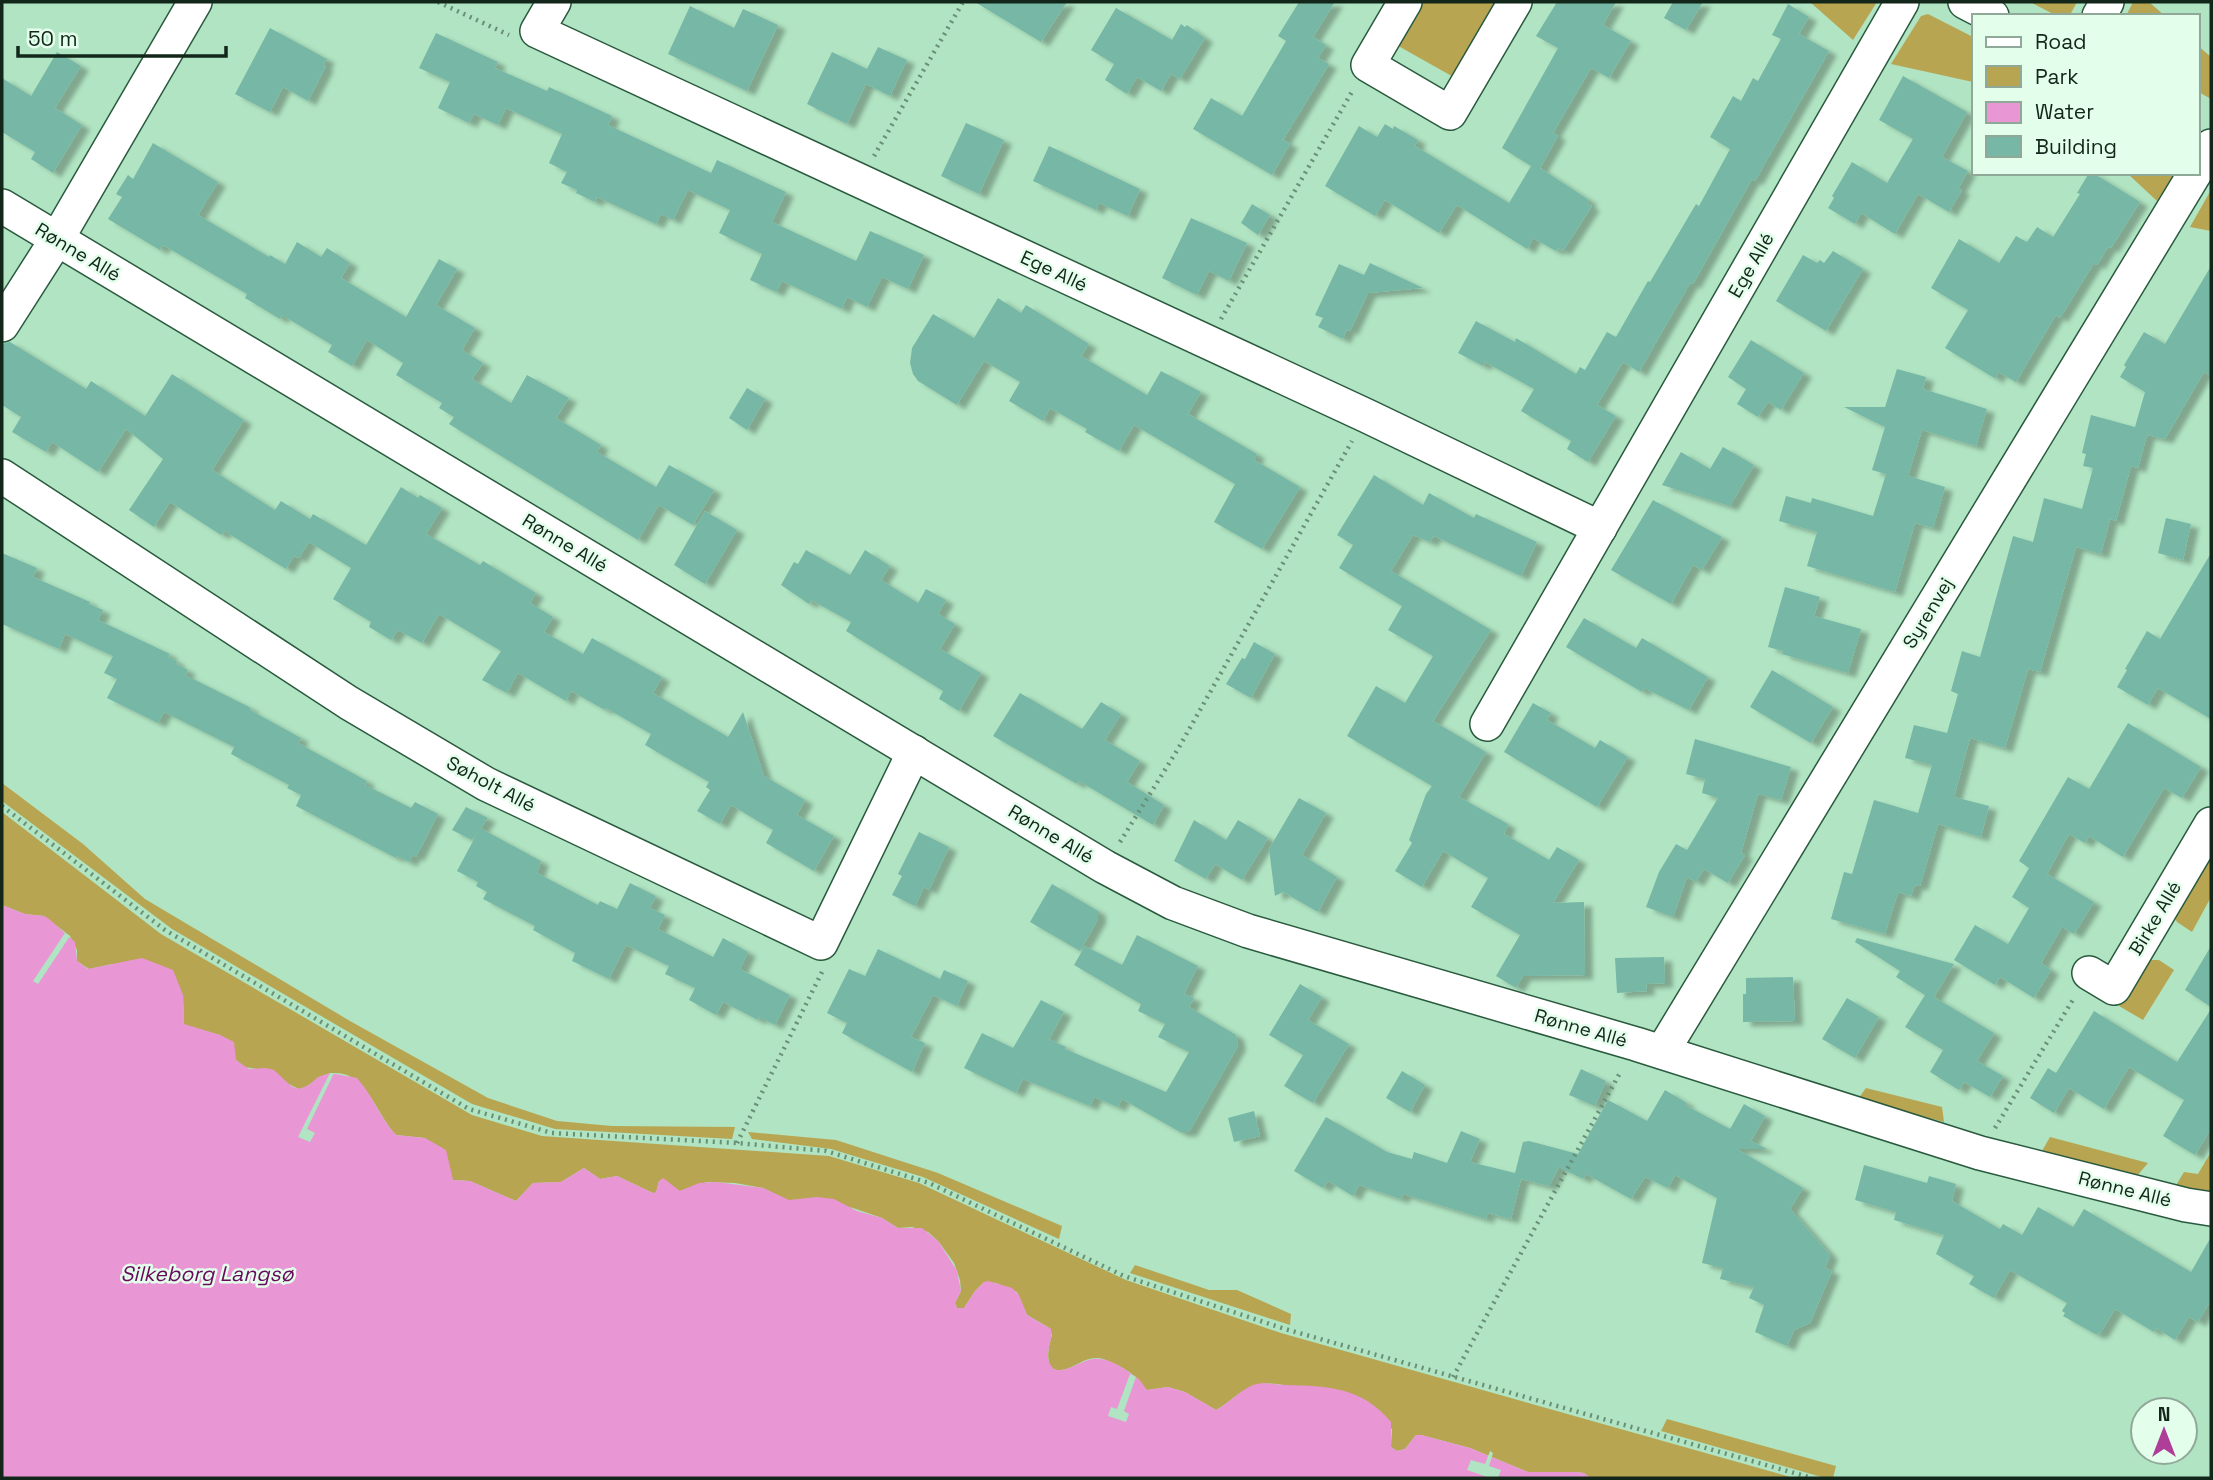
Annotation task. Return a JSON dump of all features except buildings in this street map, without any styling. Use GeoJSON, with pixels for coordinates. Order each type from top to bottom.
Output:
{"type":"FeatureCollection","features":[{"type":"Feature","properties":{"kind":"street"},"geometry":{"type":"LineString","coordinates":[[2,325],[57,239],[195,2]]}},
{"type":"Feature","properties":{"kind":"street"},"geometry":{"type":"LineString","coordinates":[[537,31],[554,2]]}},
{"type":"Feature","properties":{"kind":"street"},"geometry":{"type":"LineString","coordinates":[[1405,2],[1368,65],[1450,113],[1515,2]]}},
{"type":"Feature","properties":{"kind":"street","name":"Ege Allé"},"geometry":{"type":"LineString","coordinates":[[1487,724],[1902,2]]}},
{"type":"Feature","properties":{"kind":"street"},"geometry":{"type":"LineString","coordinates":[[1965,2],[1988,14]]}},
{"type":"Feature","properties":{"kind":"street","name":"Ege Allé"},"geometry":{"type":"LineString","coordinates":[[537,31],[1367,416],[1600,528]]}},
{"type":"Feature","properties":{"kind":"street","name":"Syrenvej"},"geometry":{"type":"LineString","coordinates":[[2199,166],[2211,146]]}},
{"type":"Feature","properties":{"kind":"street","name":"Syrenvej"},"geometry":{"type":"LineString","coordinates":[[1649,1048],[2194,175]]}},
{"type":"Feature","properties":{"kind":"street","name":"Rønne Allé"},"geometry":{"type":"LineString","coordinates":[[2,206],[1105,867],[1173,902],[1248,931],[1649,1048],[1980,1153],[2211,1209]]}},
{"type":"Feature","properties":{"kind":"street","name":"Søholt Allé"},"geometry":{"type":"LineString","coordinates":[[2,476],[349,704],[486,784],[821,943]]}},
{"type":"Feature","properties":{"kind":"street"},"geometry":{"type":"LineString","coordinates":[[821,943],[914,752]]}},
{"type":"Feature","properties":{"kind":"street","name":"Birke Allé"},"geometry":{"type":"LineString","coordinates":[[2089,973],[2114,988],[2211,824]]}},
{"type":"Feature","properties":{"kind":"path"},"geometry":{"type":"LineString","coordinates":[[438,2],[509,35],[537,31]]}},
{"type":"Feature","properties":{"kind":"path"},"geometry":{"type":"LineString","coordinates":[[860,181],[963,2]]}},
{"type":"Feature","properties":{"kind":"path"},"geometry":{"type":"LineString","coordinates":[[1208,342],[1368,65]]}},
{"type":"Feature","properties":{"kind":"path"},"geometry":{"type":"LineString","coordinates":[[1105,867],[1178,749],[1367,416]]}},
{"type":"Feature","properties":{"kind":"path"},"geometry":{"type":"LineString","coordinates":[[2,806],[165,930],[469,1109],[552,1133],[737,1143],[826,1151],[929,1183],[1124,1276],[1285,1329],[1812,1478]]}},
{"type":"Feature","properties":{"kind":"path"},"geometry":{"type":"LineString","coordinates":[[737,1143],[828,960],[821,943]]}},
{"type":"Feature","properties":{"kind":"path"},"geometry":{"type":"LineString","coordinates":[[1980,1153],[2089,973]]}},
{"type":"Feature","properties":{"kind":"path"},"geometry":{"type":"LineString","coordinates":[[1453,1377],[1649,1048]]}},
{"type":"Feature","properties":{"kind":"green space"},"geometry":{"type":"Polygon","coordinates":[[[1417,2],[1503,2],[1457,79],[1393,43],[1417,2]]]}},
{"type":"Feature","properties":{"kind":"green space"},"geometry":{"type":"Polygon","coordinates":[[[1810,2],[1877,2],[1853,40],[1810,2]]]}},
{"type":"Feature","properties":{"kind":"green space"},"geometry":{"type":"Polygon","coordinates":[[[2030,2],[2077,2],[2071,14],[2053,14],[2030,2]]]}},
{"type":"Feature","properties":{"kind":"green space"},"geometry":{"type":"Polygon","coordinates":[[[2133,2],[2149,2],[2163,14],[2127,14],[2133,2]]]}},
{"type":"Feature","properties":{"kind":"green space"},"geometry":{"type":"Polygon","coordinates":[[[1928,14],[1972,36],[1972,82],[1891,64],[1921,16],[1928,14]]]}},
{"type":"Feature","properties":{"kind":"green space"},"geometry":{"type":"Polygon","coordinates":[[[2199,47],[2211,57],[2211,99],[2199,92],[2199,47]]]}},
{"type":"Feature","properties":{"kind":"green space"},"geometry":{"type":"Polygon","coordinates":[[[2129,175],[2174,175],[2157,201],[2129,175]]]}},
{"type":"Feature","properties":{"kind":"green space"},"geometry":{"type":"Polygon","coordinates":[[[2211,190],[2211,231],[2190,227],[2211,190]]]}},
{"type":"Feature","properties":{"kind":"green space"},"geometry":{"type":"Polygon","coordinates":[[[2,783],[83,844],[145,899],[350,1021],[488,1098],[557,1121],[612,1126],[735,1127],[732,1139],[555,1129],[472,1104],[172,929],[2,801],[2,783]]]}},
{"type":"Feature","properties":{"kind":"green space"},"geometry":{"type":"Polygon","coordinates":[[[2,812],[161,934],[472,1115],[542,1136],[829,1156],[919,1183],[1126,1280],[1281,1333],[1794,1478],[1590,1478],[1584,1473],[1576,1472],[1528,1472],[1470,1448],[1421,1435],[1416,1435],[1405,1449],[1397,1451],[1391,1447],[1392,1429],[1343,1405],[1284,1385],[1253,1386],[1216,1410],[1185,1392],[1168,1387],[1147,1390],[1129,1372],[1098,1358],[1055,1370],[1048,1357],[1052,1335],[1048,1327],[1027,1315],[1017,1292],[996,1283],[984,1282],[964,1308],[957,1308],[955,1303],[961,1291],[960,1280],[954,1263],[939,1242],[928,1232],[912,1227],[898,1228],[882,1218],[853,1208],[809,1198],[789,1201],[763,1188],[735,1183],[707,1182],[680,1191],[659,1181],[656,1193],[653,1193],[617,1176],[600,1179],[584,1168],[561,1182],[533,1183],[516,1201],[470,1181],[453,1180],[425,1138],[396,1135],[368,1094],[351,1077],[340,1073],[327,1074],[299,1089],[257,1069],[244,1067],[236,1060],[220,1035],[184,1025],[183,995],[112,964],[89,969],[77,961],[77,950],[70,936],[44,916],[25,914],[2,905],[2,812]]]}},
{"type":"Feature","properties":{"kind":"green space"},"geometry":{"type":"Polygon","coordinates":[[[2211,845],[2211,897],[2192,932],[2177,922],[2172,913],[2211,845]]]}},
{"type":"Feature","properties":{"kind":"green space"},"geometry":{"type":"Polygon","coordinates":[[[2150,960],[2159,960],[2174,970],[2143,1020],[2119,1006],[2141,967],[2150,960]]]}},
{"type":"Feature","properties":{"kind":"green space"},"geometry":{"type":"Polygon","coordinates":[[[1866,1088],[1942,1107],[1944,1122],[1858,1099],[1866,1088]]]}},
{"type":"Feature","properties":{"kind":"green space"},"geometry":{"type":"Polygon","coordinates":[[[748,1132],[836,1140],[938,1173],[1062,1226],[1059,1239],[923,1177],[831,1149],[752,1139],[748,1132]]]}},
{"type":"Feature","properties":{"kind":"green space"},"geometry":{"type":"Polygon","coordinates":[[[2050,1137],[2148,1163],[2136,1177],[2042,1151],[2050,1137]]]}},
{"type":"Feature","properties":{"kind":"green space"},"geometry":{"type":"Polygon","coordinates":[[[2211,1152],[2211,1196],[2175,1187],[2184,1172],[2198,1174],[2211,1152]]]}},
{"type":"Feature","properties":{"kind":"green space"},"geometry":{"type":"Polygon","coordinates":[[[1135,1265],[1209,1290],[1237,1290],[1291,1314],[1290,1325],[1130,1273],[1135,1265]]]}},
{"type":"Feature","properties":{"kind":"green space"},"geometry":{"type":"Polygon","coordinates":[[[1667,1419],[1836,1466],[1833,1478],[1825,1478],[1661,1431],[1667,1419]]]}},
{"type":"Feature","properties":{"kind":"water","name":"Silkeborg Langsø"},"geometry":{"type":"Polygon","coordinates":[[[2,905],[49,919],[75,942],[77,961],[88,969],[142,958],[173,970],[183,995],[184,1024],[234,1042],[236,1060],[249,1069],[274,1070],[291,1086],[299,1089],[330,1073],[357,1078],[396,1135],[425,1138],[446,1150],[453,1180],[470,1181],[516,1201],[533,1183],[561,1182],[584,1168],[600,1179],[617,1176],[653,1193],[663,1178],[680,1191],[699,1183],[716,1182],[763,1188],[789,1200],[817,1197],[834,1199],[857,1211],[882,1218],[898,1228],[922,1228],[939,1242],[957,1271],[961,1291],[955,1303],[957,1308],[964,1308],[984,1282],[1012,1288],[1019,1295],[1027,1315],[1051,1329],[1048,1358],[1056,1370],[1088,1360],[1105,1360],[1132,1375],[1147,1390],[1168,1387],[1185,1392],[1216,1410],[1243,1390],[1257,1384],[1330,1388],[1356,1395],[1380,1410],[1391,1422],[1391,1447],[1397,1451],[1405,1449],[1416,1435],[1421,1435],[1470,1448],[1528,1472],[1576,1472],[1584,1473],[1590,1478],[2,1478],[2,905]]]}},
{"type":"Feature","properties":{"kind":"pier"},"geometry":{"type":"Polygon","coordinates":[[[65,933],[70,936],[38,984],[33,981],[65,933]]]}},
{"type":"Feature","properties":{"kind":"pier"},"geometry":{"type":"Polygon","coordinates":[[[330,1073],[334,1073],[307,1129],[315,1133],[310,1142],[298,1137],[330,1073]]]}},
{"type":"Feature","properties":{"kind":"pier"},"geometry":{"type":"Polygon","coordinates":[[[1130,1374],[1136,1377],[1124,1411],[1129,1414],[1126,1422],[1108,1416],[1111,1407],[1117,1409],[1130,1374]]]}},
{"type":"Feature","properties":{"kind":"pier"},"geometry":{"type":"Polygon","coordinates":[[[1490,1451],[1493,1453],[1489,1466],[1501,1470],[1498,1478],[1467,1470],[1471,1460],[1485,1464],[1490,1451]]]}}]}
